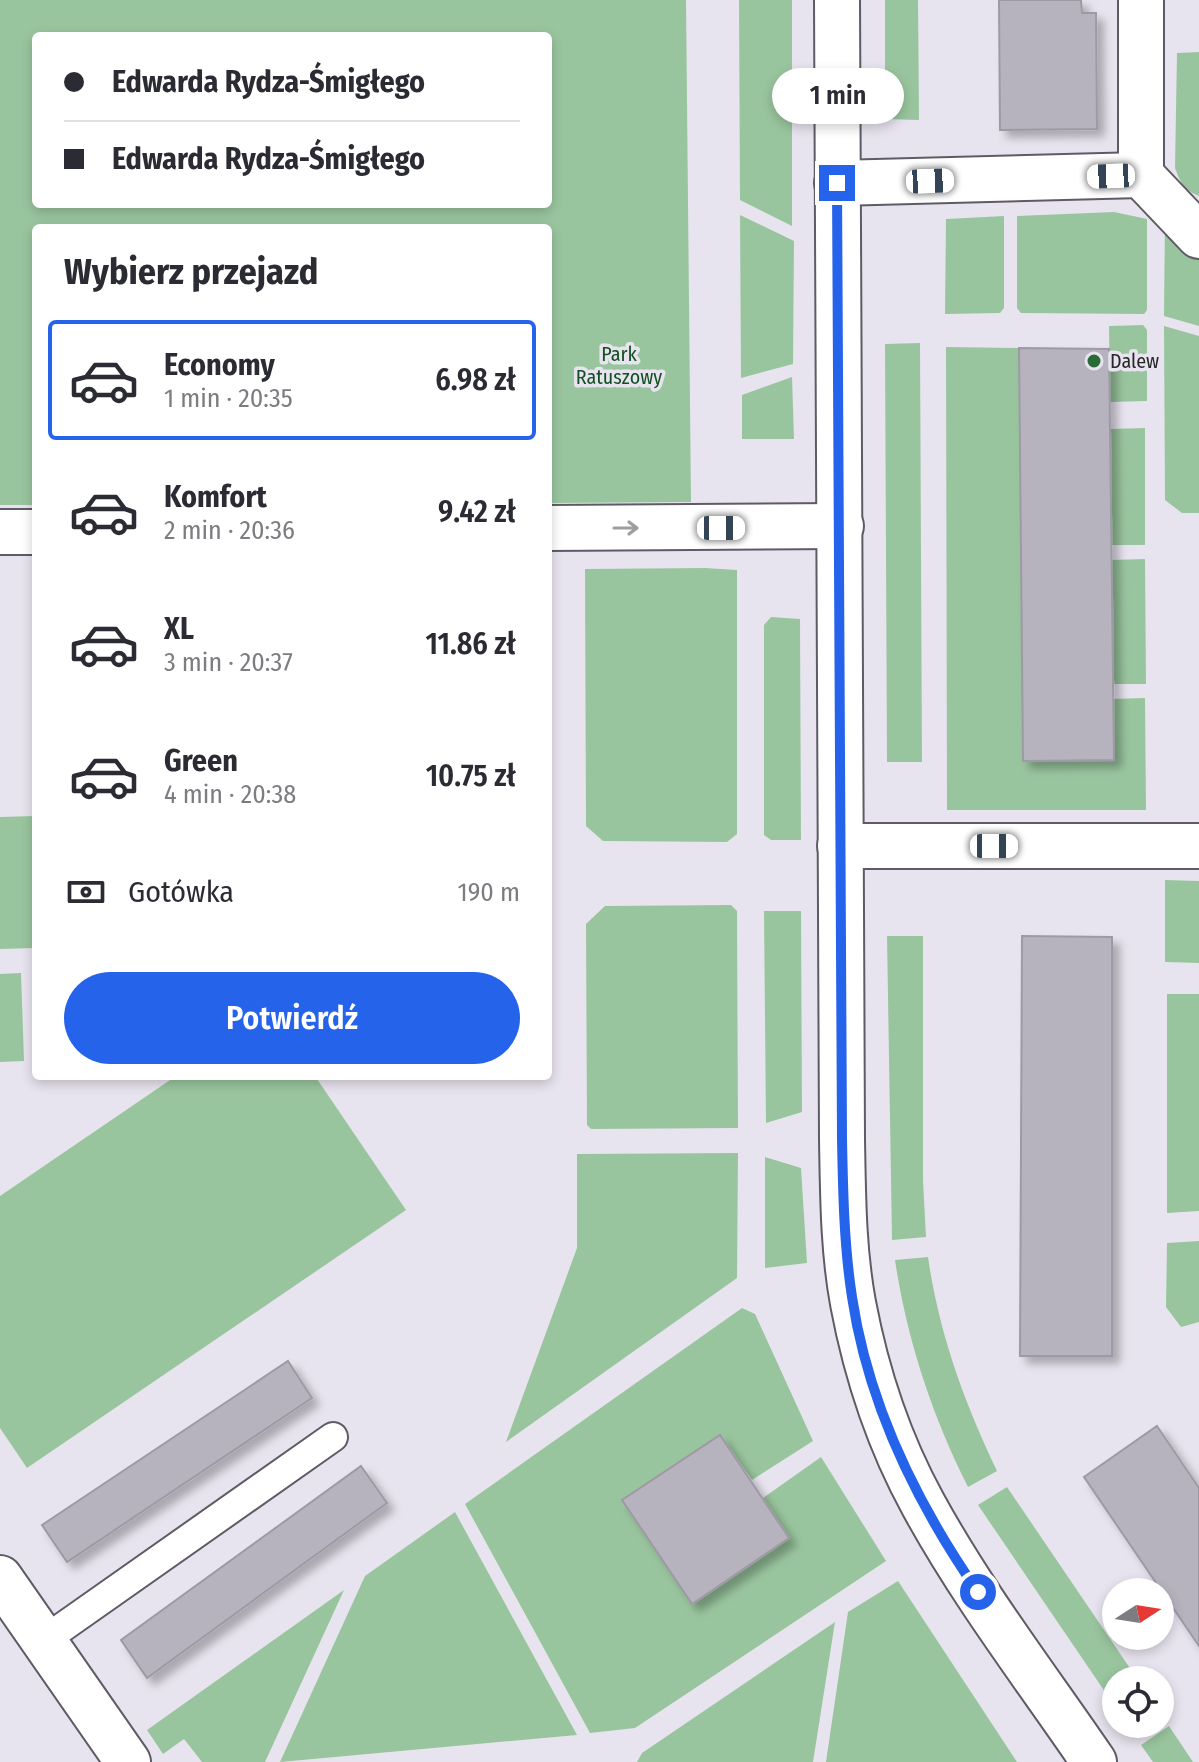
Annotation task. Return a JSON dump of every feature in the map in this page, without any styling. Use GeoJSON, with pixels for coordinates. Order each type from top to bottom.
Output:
{"type":"FeatureCollection","features":[{"type":"Feature","properties":{"kind":"street"},"geometry":{"type":"LineString","coordinates":[[837,0],[843,1204],[852,1300],[869,1368],[891,1433],[922,1503],[961,1567],[1094,1762]]}},
{"type":"Feature","properties":{"kind":"street"},"geometry":{"type":"LineString","coordinates":[[1141,0],[1141,175],[1199,236]]}},
{"type":"Feature","properties":{"kind":"street"},"geometry":{"type":"LineString","coordinates":[[837,183],[1141,175]]}},
{"type":"Feature","properties":{"kind":"street"},"geometry":{"type":"LineString","coordinates":[[552,528],[841,526]]}},
{"type":"Feature","properties":{"kind":"street"},"geometry":{"type":"LineString","coordinates":[[0,532],[32,532]]}},
{"type":"Feature","properties":{"kind":"street"},"geometry":{"type":"LineString","coordinates":[[840,846],[1199,846]]}},
{"type":"Feature","properties":{"kind":"street"},"geometry":{"type":"LineString","coordinates":[[0,1578],[128,1762]]}},
{"type":"Feature","properties":{"kind":"lane"},"geometry":{"type":"LineString","coordinates":[[43,1641],[333,1437]]}},
{"type":"Feature","properties":{"kind":"green space","name":"Park Ratuszowy"},"geometry":{"type":"Polygon","coordinates":[[[0,0],[686,0],[691,502],[552,503],[552,224],[32,224],[32,505],[0,505],[0,0]]]}},
{"type":"Feature","properties":{"kind":"green space"},"geometry":{"type":"Polygon","coordinates":[[[739,0],[792,0],[792,226],[740,200],[739,0]]]}},
{"type":"Feature","properties":{"kind":"green space"},"geometry":{"type":"Polygon","coordinates":[[[885,0],[918,0],[919,120],[885,119],[885,0]]]}},
{"type":"Feature","properties":{"kind":"green space"},"geometry":{"type":"Polygon","coordinates":[[[1199,52],[1199,196],[1183,185],[1175,168],[1177,53],[1199,52]]]}},
{"type":"Feature","properties":{"kind":"green space"},"geometry":{"type":"Polygon","coordinates":[[[1114,212],[1147,219],[1147,310],[1144,314],[1021,313],[1017,308],[1017,216],[1114,212]]]}},
{"type":"Feature","properties":{"kind":"green space"},"geometry":{"type":"Polygon","coordinates":[[[740,215],[794,241],[793,364],[741,378],[740,215]]]}},
{"type":"Feature","properties":{"kind":"green space"},"geometry":{"type":"Polygon","coordinates":[[[1004,216],[1004,308],[1000,313],[945,314],[946,219],[1004,216]]]}},
{"type":"Feature","properties":{"kind":"green space"},"geometry":{"type":"Polygon","coordinates":[[[1165,218],[1199,253],[1199,326],[1164,316],[1165,218]]]}},
{"type":"Feature","properties":{"kind":"green space"},"geometry":{"type":"Polygon","coordinates":[[[1143,325],[1147,330],[1147,401],[1110,402],[1109,326],[1143,325]]]}},
{"type":"Feature","properties":{"kind":"green space"},"geometry":{"type":"Polygon","coordinates":[[[1164,326],[1199,336],[1199,513],[1182,513],[1165,500],[1164,326]]]}},
{"type":"Feature","properties":{"kind":"green space"},"geometry":{"type":"Polygon","coordinates":[[[920,343],[922,762],[887,762],[885,344],[920,343]]]}},
{"type":"Feature","properties":{"kind":"green space"},"geometry":{"type":"Polygon","coordinates":[[[946,347],[1019,348],[1023,761],[1113,760],[1112,699],[1145,698],[1146,810],[947,810],[946,347]]]}},
{"type":"Feature","properties":{"kind":"green space"},"geometry":{"type":"Polygon","coordinates":[[[792,377],[794,439],[742,439],[742,395],[792,377]]]}},
{"type":"Feature","properties":{"kind":"green space"},"geometry":{"type":"Polygon","coordinates":[[[1145,428],[1145,545],[1111,545],[1110,429],[1145,428]]]}},
{"type":"Feature","properties":{"kind":"green space"},"geometry":{"type":"Polygon","coordinates":[[[1145,559],[1146,684],[1113,684],[1111,560],[1145,559]]]}},
{"type":"Feature","properties":{"kind":"green space"},"geometry":{"type":"Polygon","coordinates":[[[585,569],[737,570],[737,834],[727,842],[603,841],[586,826],[585,569]]]}},
{"type":"Feature","properties":{"kind":"green space"},"geometry":{"type":"Polygon","coordinates":[[[771,617],[800,619],[801,840],[771,840],[764,835],[764,625],[771,617]]]}},
{"type":"Feature","properties":{"kind":"green space"},"geometry":{"type":"Polygon","coordinates":[[[32,816],[32,948],[0,949],[0,817],[32,816]]]}},
{"type":"Feature","properties":{"kind":"green space"},"geometry":{"type":"Polygon","coordinates":[[[1165,880],[1199,881],[1199,963],[1165,962],[1165,880]]]}},
{"type":"Feature","properties":{"kind":"green space"},"geometry":{"type":"Polygon","coordinates":[[[731,905],[737,911],[738,1128],[591,1129],[587,1125],[586,924],[605,906],[731,905]]]}},
{"type":"Feature","properties":{"kind":"green space"},"geometry":{"type":"Polygon","coordinates":[[[764,911],[801,911],[802,1112],[766,1123],[764,911]]]}},
{"type":"Feature","properties":{"kind":"green space"},"geometry":{"type":"Polygon","coordinates":[[[887,936],[923,936],[923,1181],[926,1237],[892,1240],[887,936]]]}},
{"type":"Feature","properties":{"kind":"green space"},"geometry":{"type":"Polygon","coordinates":[[[21,973],[24,1061],[0,1062],[0,974],[21,973]]]}},
{"type":"Feature","properties":{"kind":"green space"},"geometry":{"type":"Polygon","coordinates":[[[1167,994],[1199,994],[1199,1211],[1167,1213],[1167,994]]]}},
{"type":"Feature","properties":{"kind":"green space"},"geometry":{"type":"Polygon","coordinates":[[[170,1080],[318,1080],[406,1210],[27,1468],[0,1428],[0,1196],[170,1080]]]}},
{"type":"Feature","properties":{"kind":"green space"},"geometry":{"type":"Polygon","coordinates":[[[738,1153],[737,1278],[506,1442],[577,1248],[577,1154],[738,1153]]]}},
{"type":"Feature","properties":{"kind":"green space"},"geometry":{"type":"Polygon","coordinates":[[[765,1157],[801,1168],[807,1263],[765,1268],[765,1157]]]}},
{"type":"Feature","properties":{"kind":"green space"},"geometry":{"type":"Polygon","coordinates":[[[1199,1241],[1199,1322],[1181,1327],[1166,1307],[1167,1243],[1199,1241]]]}},
{"type":"Feature","properties":{"kind":"green space"},"geometry":{"type":"Polygon","coordinates":[[[928,1257],[954,1367],[997,1471],[968,1487],[922,1376],[900,1290],[895,1260],[928,1257]]]}},
{"type":"Feature","properties":{"kind":"green space"},"geometry":{"type":"Polygon","coordinates":[[[742,1308],[755,1314],[813,1441],[752,1480],[720,1435],[622,1501],[692,1604],[789,1538],[763,1498],[821,1457],[886,1561],[635,1728],[590,1733],[465,1504],[742,1308]]]}},
{"type":"Feature","properties":{"kind":"green space"},"geometry":{"type":"Polygon","coordinates":[[[1007,1487],[1102,1627],[1102,1650],[1118,1650],[1128,1666],[1102,1666],[1102,1687],[978,1505],[1007,1487]]]}},
{"type":"Feature","properties":{"kind":"green space"},"geometry":{"type":"Polygon","coordinates":[[[455,1512],[577,1735],[280,1762],[365,1576],[455,1512]]]}},
{"type":"Feature","properties":{"kind":"green space"},"geometry":{"type":"Polygon","coordinates":[[[898,1581],[1017,1762],[826,1762],[848,1612],[898,1581]]]}},
{"type":"Feature","properties":{"kind":"green space"},"geometry":{"type":"Polygon","coordinates":[[[344,1590],[265,1762],[202,1762],[184,1739],[163,1754],[147,1730],[344,1590]]]}},
{"type":"Feature","properties":{"kind":"green space"},"geometry":{"type":"Polygon","coordinates":[[[835,1622],[813,1762],[637,1762],[642,1753],[835,1622]]]}},
{"type":"Feature","properties":{"kind":"green space"},"geometry":{"type":"Polygon","coordinates":[[[1174,1734],[1193,1762],[1153,1762],[1141,1745],[1151,1738],[1174,1738],[1174,1734]]]}},
{"type":"Feature","properties":{"kind":"building"},"geometry":{"type":"Polygon","coordinates":[[[999,0],[1081,0],[1082,13],[1096,13],[1097,129],[1000,130],[999,0]]]}},
{"type":"Feature","properties":{"kind":"building"},"geometry":{"type":"Polygon","coordinates":[[[1019,348],[1109,349],[1114,760],[1023,761],[1019,348]]]}},
{"type":"Feature","properties":{"kind":"building"},"geometry":{"type":"Polygon","coordinates":[[[1022,936],[1112,937],[1112,1356],[1020,1356],[1022,936]]]}},
{"type":"Feature","properties":{"kind":"building"},"geometry":{"type":"Polygon","coordinates":[[[288,1361],[312,1398],[67,1562],[42,1525],[288,1361]]]}},
{"type":"Feature","properties":{"kind":"building"},"geometry":{"type":"Polygon","coordinates":[[[1157,1426],[1199,1488],[1199,1646],[1174,1609],[1174,1578],[1153,1578],[1084,1477],[1157,1426]]]}},
{"type":"Feature","properties":{"kind":"building"},"geometry":{"type":"Polygon","coordinates":[[[720,1435],[789,1538],[692,1604],[622,1500],[720,1435]]]}},
{"type":"Feature","properties":{"kind":"building"},"geometry":{"type":"Polygon","coordinates":[[[361,1466],[387,1503],[147,1678],[121,1640],[361,1466]]]}},
{"type":"Feature","properties":{"kind":"place","name":"Dalew"},"geometry":{"type":"Point","coordinates":[1094,361]}},
{"type":"Feature","properties":{"kind":"route"},"geometry":{"type":"LineString","coordinates":[[837,183],[845,1236],[852,1300],[878,1399],[922,1503],[978,1592]]}}]}
